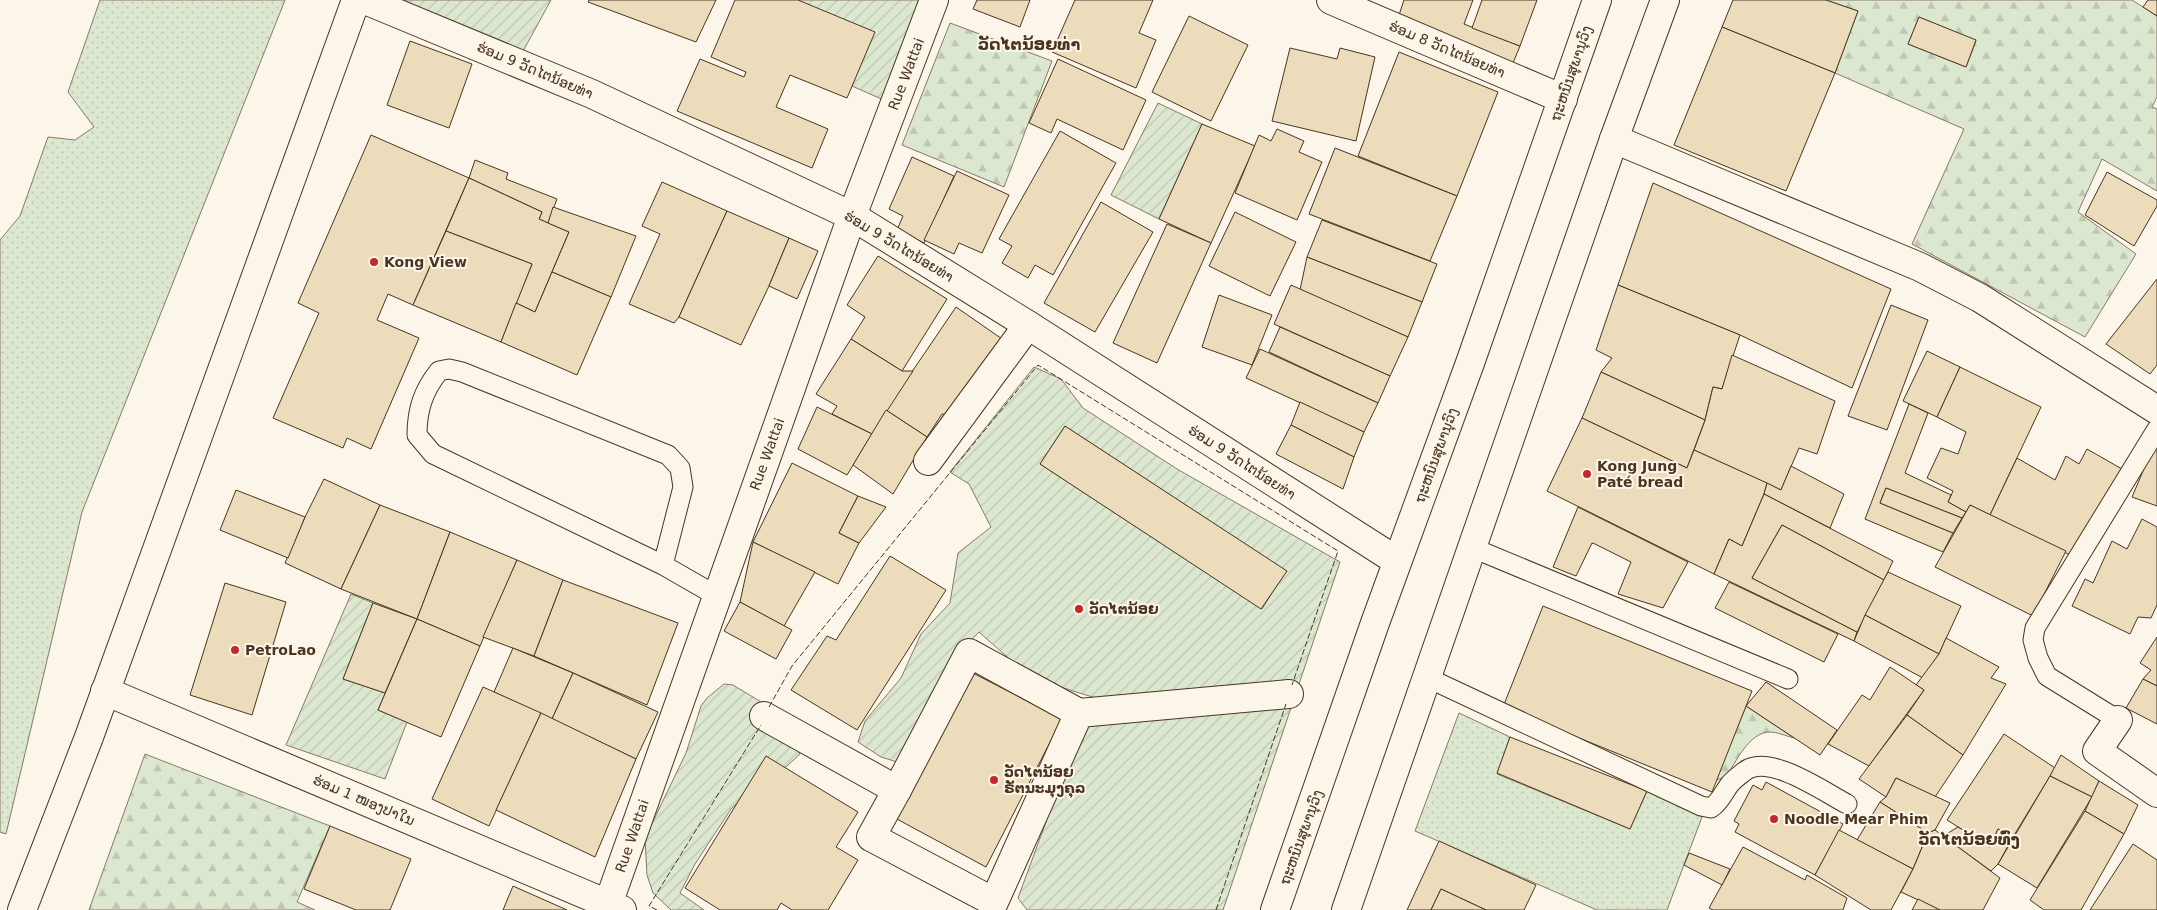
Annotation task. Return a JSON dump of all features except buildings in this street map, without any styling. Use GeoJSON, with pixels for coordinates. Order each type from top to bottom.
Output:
{"type":"FeatureCollection","features":[{"type":"Feature","properties":{"kind":"main road"},"geometry":{"type":"LineString","coordinates":[[22,910],[105,691],[356,0]]}},
{"type":"Feature","properties":{"kind":"main road","name":"ຮ່ອມ 9 ວັດໄຕນ້ອຍທ່າ"},"geometry":{"type":"LineString","coordinates":[[365,0],[592,94],[852,216],[1028,325],[1397,561]]}},
{"type":"Feature","properties":{"kind":"main road","name":"Rue Wattai"},"geometry":{"type":"LineString","coordinates":[[612,908],[717,596],[852,216],[934,0]]}},
{"type":"Feature","properties":{"kind":"main road","name":"ຮ່ອມ 8 ວັດໄຕນ້ອຍທ່າ"},"geometry":{"type":"LineString","coordinates":[[1331,0],[1563,98]]}},
{"type":"Feature","properties":{"kind":"main road","name":"ຖະຫນົນສຸພານຸວົງ"},"geometry":{"type":"LineString","coordinates":[[1275,910],[1597,0]]}},
{"type":"Feature","properties":{"kind":"main road"},"geometry":{"type":"LineString","coordinates":[[1346,910],[1614,139],[1665,0]]}},
{"type":"Feature","properties":{"kind":"main road"},"geometry":{"type":"LineString","coordinates":[[1614,139],[1920,267],[1980,298],[2157,410]]}},
{"type":"Feature","properties":{"kind":"main road"},"geometry":{"type":"LineString","coordinates":[[928,461],[1028,325]]}},
{"type":"Feature","properties":{"kind":"main road"},"geometry":{"type":"LineString","coordinates":[[1079,713],[998,906],[871,837],[970,654],[1079,713],[1289,694]]}},
{"type":"Feature","properties":{"kind":"main road","name":"ຮ່ອມ 1 ໜອງປາໃນ"},"geometry":{"type":"LineString","coordinates":[[105,691],[612,908]]}},
{"type":"Feature","properties":{"kind":"main road"},"geometry":{"type":"LineString","coordinates":[[764,716],[897,790]]}},
{"type":"Feature","properties":{"kind":"main road"},"geometry":{"type":"LineString","coordinates":[[2118,720],[2097,751],[2157,793]]}},
{"type":"Feature","properties":{"kind":"lane"},"geometry":{"type":"LineString","coordinates":[[663,565],[683,486],[680,468],[668,455],[462,372],[449,368],[439,370],[429,384],[417,414],[417,435],[434,454],[663,565],[717,596]]}},
{"type":"Feature","properties":{"kind":"lane"},"geometry":{"type":"LineString","coordinates":[[2118,720],[2047,676],[2038,658],[2033,640],[2035,628],[2157,429]]}},
{"type":"Feature","properties":{"kind":"lane"},"geometry":{"type":"LineString","coordinates":[[1473,548],[1788,679]]}},
{"type":"Feature","properties":{"kind":"lane"},"geometry":{"type":"LineString","coordinates":[[1428,678],[1701,806],[1711,808],[1720,802],[1731,783],[1747,769],[1765,766],[1784,770],[1847,804]]}},
{"type":"Feature","properties":{"kind":"green space"},"geometry":{"type":"Polygon","coordinates":[[[100,0],[285,0],[82,512],[6,834],[0,832],[0,240],[20,216],[48,137],[75,140],[94,127],[68,92],[100,0]]]}},
{"type":"Feature","properties":{"kind":"green space"},"geometry":{"type":"Polygon","coordinates":[[[391,0],[551,0],[522,53],[391,0]]]}},
{"type":"Feature","properties":{"kind":"green space"},"geometry":{"type":"Polygon","coordinates":[[[798,0],[925,0],[886,101],[852,86],[798,0]]]}},
{"type":"Feature","properties":{"kind":"green space"},"geometry":{"type":"Polygon","coordinates":[[[1826,0],[2132,0],[2157,16],[2157,97],[2152,107],[2157,109],[2157,191],[2102,159],[2078,212],[2136,254],[2085,337],[1912,244],[1964,129],[1835,73],[1858,11],[1826,0]],[[1919,17],[1908,44],[1966,67],[1976,41],[1919,17]]]}},
{"type":"Feature","properties":{"kind":"green space"},"geometry":{"type":"Polygon","coordinates":[[[950,23],[1052,61],[1004,187],[902,145],[950,23]]]}},
{"type":"Feature","properties":{"kind":"green space"},"geometry":{"type":"Polygon","coordinates":[[[1158,103],[1202,124],[1159,219],[1111,195],[1158,103]]]}},
{"type":"Feature","properties":{"kind":"green space"},"geometry":{"type":"Polygon","coordinates":[[[1034,367],[1061,379],[1083,408],[1177,469],[1340,562],[1223,910],[1027,910],[1018,898],[1057,792],[1099,699],[1031,678],[979,632],[955,657],[929,698],[921,739],[907,765],[881,757],[858,742],[865,721],[901,678],[921,634],[950,603],[958,553],[991,527],[969,484],[950,472],[1034,367]],[[1065,426],[1040,464],[1262,609],[1286,571],[1065,426]]]}},
{"type":"Feature","properties":{"kind":"green space"},"geometry":{"type":"Polygon","coordinates":[[[351,594],[373,603],[343,679],[385,693],[378,710],[407,722],[385,779],[286,745],[351,594]]]}},
{"type":"Feature","properties":{"kind":"green space"},"geometry":{"type":"Polygon","coordinates":[[[724,684],[733,685],[781,714],[800,754],[786,767],[772,769],[731,809],[695,864],[680,893],[704,910],[671,910],[653,893],[647,875],[645,838],[686,753],[701,706],[707,698],[724,684]]]}},
{"type":"Feature","properties":{"kind":"green space"},"geometry":{"type":"Polygon","coordinates":[[[1746,706],[1794,738],[1779,733],[1762,733],[1749,742],[1726,777],[1716,780],[1746,706]]]}},
{"type":"Feature","properties":{"kind":"green space"},"geometry":{"type":"Polygon","coordinates":[[[1459,713],[1510,737],[1497,774],[1630,829],[1647,791],[1702,817],[1667,910],[1597,910],[1415,831],[1459,713]]]}},
{"type":"Feature","properties":{"kind":"green space"},"geometry":{"type":"Polygon","coordinates":[[[145,754],[330,826],[297,902],[315,910],[89,910],[145,754]]]}},
{"type":"Feature","properties":{"kind":"fence"},"geometry":{"type":"LineString","coordinates":[[769,707],[792,666],[1038,365],[1338,551],[1292,685]]}},
{"type":"Feature","properties":{"kind":"fence"},"geometry":{"type":"LineString","coordinates":[[1216,910],[1286,704]]}},
{"type":"Feature","properties":{"kind":"fence"},"geometry":{"type":"LineString","coordinates":[[657,910],[649,906],[761,725]]}},
{"type":"Feature","properties":{"kind":"place","name":"Kong View"},"geometry":{"type":"Point","coordinates":[374,262]}},
{"type":"Feature","properties":{"kind":"place","name":"Kong Jung Paté bread"},"geometry":{"type":"Point","coordinates":[1587,474]}},
{"type":"Feature","properties":{"kind":"place","name":"ວັດໄຕນ້ອຍ"},"geometry":{"type":"Point","coordinates":[1079,609]}},
{"type":"Feature","properties":{"kind":"place","name":"PetroLao"},"geometry":{"type":"Point","coordinates":[235,650]}},
{"type":"Feature","properties":{"kind":"place","name":"ວັດໄຕນ້ອຍ ຣັຕນະມຸງຄຸລ"},"geometry":{"type":"Point","coordinates":[994,780]}},
{"type":"Feature","properties":{"kind":"place","name":"Noodle Mear Phim"},"geometry":{"type":"Point","coordinates":[1774,819]}},
{"type":"Feature","properties":{"kind":"district","name":"ວັດໄຕນ້ອຍທ່າ"},"geometry":{"type":"Point","coordinates":[1029,44]}},
{"type":"Feature","properties":{"kind":"district","name":"ວັດໄຕນ້ອຍທົ່ງ"},"geometry":{"type":"Point","coordinates":[1969,839]}}]}
